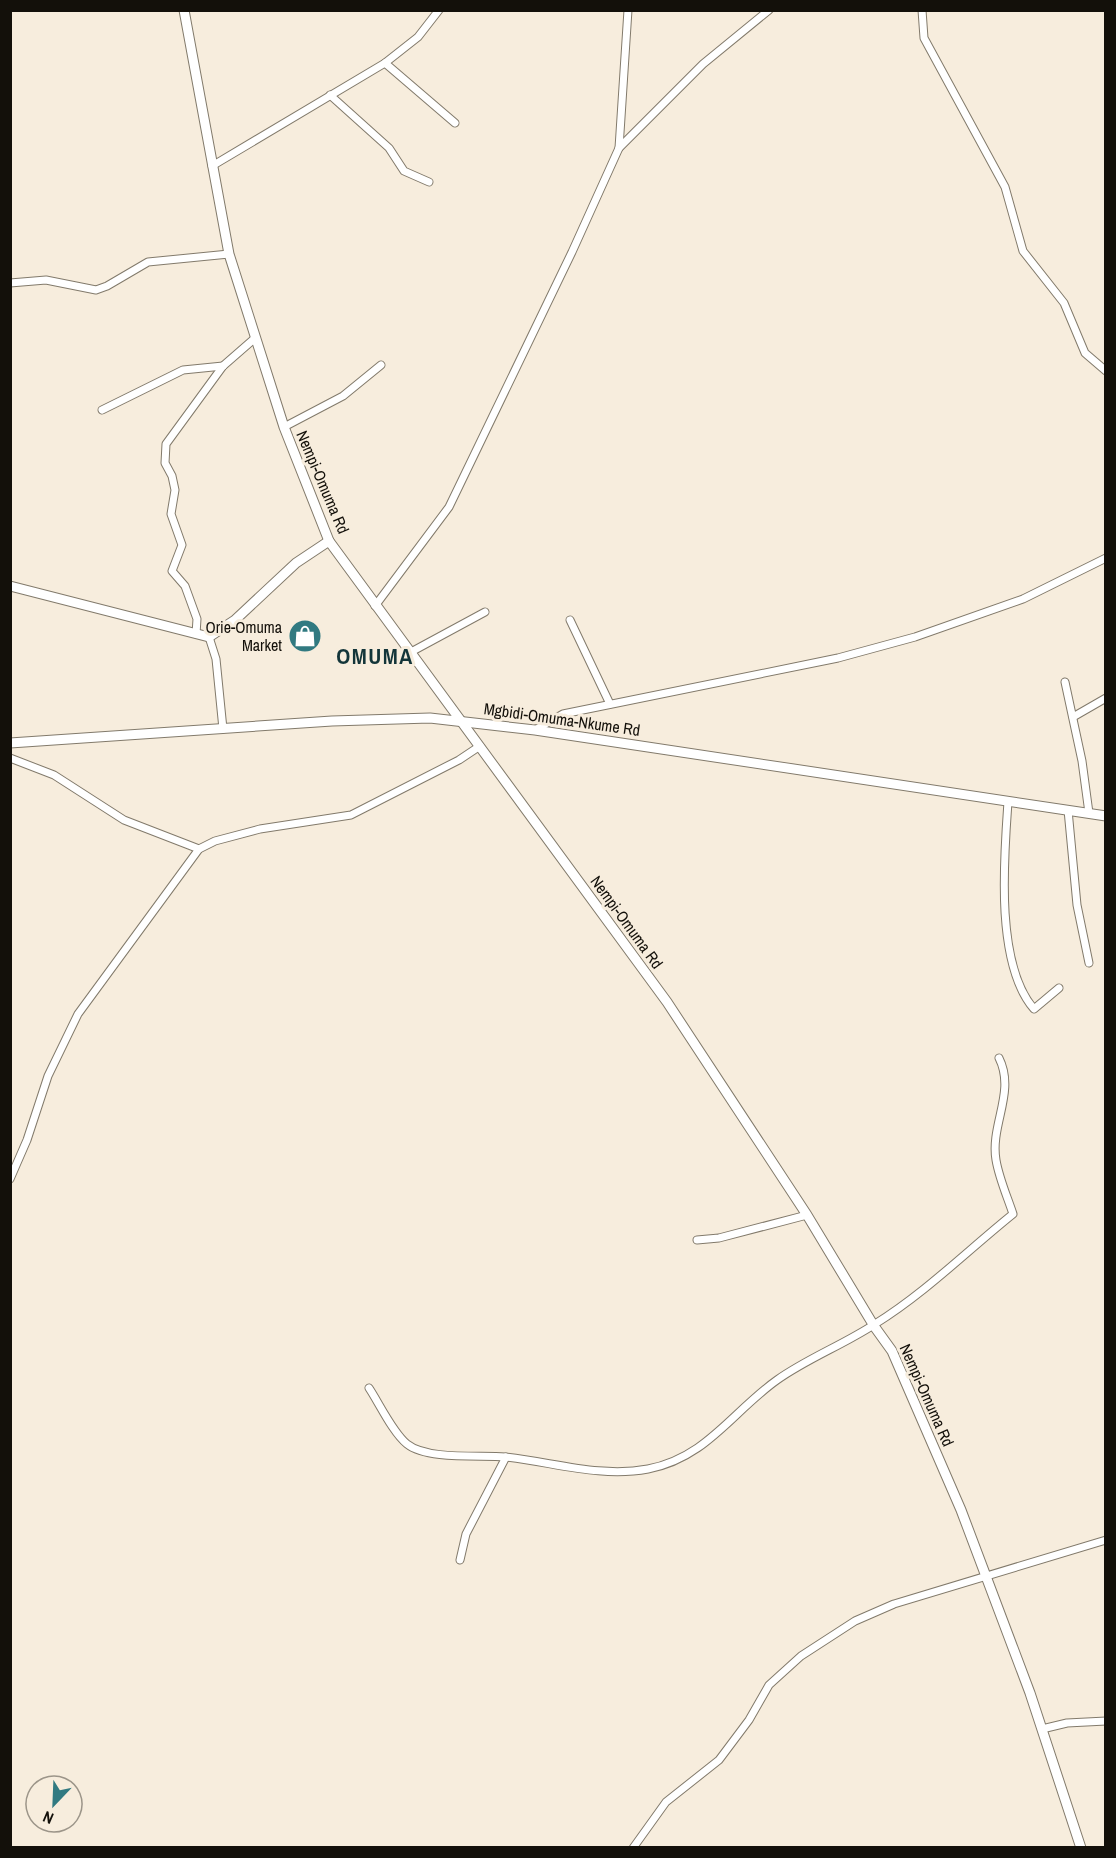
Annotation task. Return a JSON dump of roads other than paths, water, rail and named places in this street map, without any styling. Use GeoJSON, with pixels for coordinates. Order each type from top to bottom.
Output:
{"type":"FeatureCollection","features":[{"type":"Feature","properties":{"kind":"street","name":"Nempi-Omuma Rd"},"geometry":{"type":"LineString","coordinates":[[184,10],[229,254],[254,339],[284,427],[329,541],[667,1002],[807,1215],[874,1326],[892,1351],[962,1510],[1042,1729],[1081,1848]]}},
{"type":"Feature","properties":{"kind":"street"},"geometry":{"type":"LineString","coordinates":[[212,166],[385,63],[418,37],[439,10]]}},
{"type":"Feature","properties":{"kind":"street"},"geometry":{"type":"LineString","coordinates":[[375,606],[450,507],[619,148],[628,10]]}},
{"type":"Feature","properties":{"kind":"street"},"geometry":{"type":"LineString","coordinates":[[619,148],[703,64],[769,10]]}},
{"type":"Feature","properties":{"kind":"street"},"geometry":{"type":"LineString","coordinates":[[922,10],[924,38],[1005,187],[1023,251],[1064,303],[1085,353],[1106,371]]}},
{"type":"Feature","properties":{"kind":"street"},"geometry":{"type":"LineString","coordinates":[[385,63],[455,123]]}},
{"type":"Feature","properties":{"kind":"street"},"geometry":{"type":"LineString","coordinates":[[330,95],[389,147],[404,171],[415,178],[429,182]]}},
{"type":"Feature","properties":{"kind":"street"},"geometry":{"type":"LineString","coordinates":[[10,283],[46,280],[96,290],[148,262],[229,254]]}},
{"type":"Feature","properties":{"kind":"street"},"geometry":{"type":"LineString","coordinates":[[195,634],[197,619],[185,586],[172,571],[182,545],[171,514],[175,490],[164,455],[166,444],[224,366],[254,339]]}},
{"type":"Feature","properties":{"kind":"street"},"geometry":{"type":"LineString","coordinates":[[284,427],[343,396],[381,365]]}},
{"type":"Feature","properties":{"kind":"street"},"geometry":{"type":"LineString","coordinates":[[102,410],[183,369],[224,366]]}},
{"type":"Feature","properties":{"kind":"street"},"geometry":{"type":"LineString","coordinates":[[10,586],[209,636],[235,620],[296,563],[329,541]]}},
{"type":"Feature","properties":{"kind":"street"},"geometry":{"type":"LineString","coordinates":[[535,730],[563,714],[824,662],[915,638],[1023,598],[1106,558]]}},
{"type":"Feature","properties":{"kind":"street"},"geometry":{"type":"LineString","coordinates":[[411,652],[485,612]]}},
{"type":"Feature","properties":{"kind":"street"},"geometry":{"type":"LineString","coordinates":[[570,620],[610,704]]}},
{"type":"Feature","properties":{"kind":"street"},"geometry":{"type":"LineString","coordinates":[[209,636],[216,659],[223,729]]}},
{"type":"Feature","properties":{"kind":"street"},"geometry":{"type":"LineString","coordinates":[[1065,682],[1082,760],[1089,813]]}},
{"type":"Feature","properties":{"kind":"street"},"geometry":{"type":"LineString","coordinates":[[1072,717],[1106,698]]}},
{"type":"Feature","properties":{"kind":"street","name":"Mgbidi-Omuma-Nkume Rd"},"geometry":{"type":"LineString","coordinates":[[10,743],[387,719],[460,721],[535,730],[1106,816]]}},
{"type":"Feature","properties":{"kind":"street"},"geometry":{"type":"LineString","coordinates":[[10,1179],[27,1140],[48,1076],[78,1014],[199,849],[215,841],[260,829],[351,815],[459,760],[480,746]]}},
{"type":"Feature","properties":{"kind":"street"},"geometry":{"type":"LineString","coordinates":[[10,758],[54,775],[124,820],[199,849]]}},
{"type":"Feature","properties":{"kind":"street"},"geometry":{"type":"LineString","coordinates":[[1008,802],[1003,897],[1010,952],[1026,1000],[1034,1009],[1059,988]]}},
{"type":"Feature","properties":{"kind":"street"},"geometry":{"type":"LineString","coordinates":[[1068,810],[1077,905],[1089,963]]}},
{"type":"Feature","properties":{"kind":"street"},"geometry":{"type":"LineString","coordinates":[[369,1388],[406,1444],[436,1454],[506,1457],[610,1473],[650,1468],[684,1458],[708,1442],[756,1395],[781,1377],[874,1326],[910,1301],[1013,1214],[995,1158],[1005,1097],[1005,1070],[999,1058]]}},
{"type":"Feature","properties":{"kind":"street"},"geometry":{"type":"LineString","coordinates":[[697,1240],[719,1238],[807,1215]]}},
{"type":"Feature","properties":{"kind":"street"},"geometry":{"type":"LineString","coordinates":[[460,1560],[466,1534],[506,1457]]}},
{"type":"Feature","properties":{"kind":"street"},"geometry":{"type":"LineString","coordinates":[[633,1848],[666,1802],[710,1768],[727,1751],[749,1720],[765,1689],[774,1678],[801,1656],[855,1621],[894,1604],[1106,1540]]}},
{"type":"Feature","properties":{"kind":"street"},"geometry":{"type":"LineString","coordinates":[[1042,1729],[1067,1723],[1106,1721]]}},
{"type":"Feature","properties":{"kind":"place","name":"Orie-Omuma Market"},"geometry":{"type":"Point","coordinates":[305,636]}},
{"type":"Feature","properties":{"kind":"district","name":"OMUMA"},"geometry":{"type":"Point","coordinates":[375,656]}}]}
